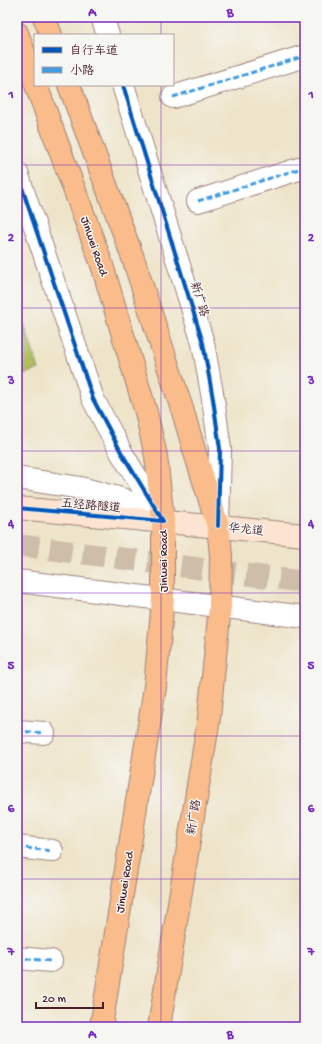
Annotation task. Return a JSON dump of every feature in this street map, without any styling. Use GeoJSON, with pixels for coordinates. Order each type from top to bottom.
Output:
{"type":"FeatureCollection","features":[{"type":"Feature","properties":{"kind":"main road"},"geometry":{"type":"LineString","coordinates":[[44,17],[51,34]]}},
{"type":"Feature","properties":{"kind":"main road"},"geometry":{"type":"LineString","coordinates":[[17,33],[34,79]]}},
{"type":"Feature","properties":{"kind":"main road","name":"Jinwei Road"},"geometry":{"type":"LineString","coordinates":[[36,86],[102,265],[146,412],[156,456],[163,522],[163,599],[155,687],[101,1027]]}},
{"type":"Feature","properties":{"kind":"main road"},"geometry":{"type":"LineString","coordinates":[[69,86],[134,258],[218,526],[221,555],[220,606]]}},
{"type":"Feature","properties":{"kind":"main road","name":"五经路隧道"},"geometry":{"type":"LineString","coordinates":[[17,508],[163,522]]}},
{"type":"Feature","properties":{"kind":"main road","name":"华龙道"},"geometry":{"type":"LineString","coordinates":[[163,522],[305,535]]}},
{"type":"Feature","properties":{"kind":"main road","name":"新广路"},"geometry":{"type":"LineString","coordinates":[[159,1027],[209,718],[220,606]]}},
{"type":"Feature","properties":{"kind":"street"},"geometry":{"type":"LineString","coordinates":[[102,17],[108,34]]}},
{"type":"Feature","properties":{"kind":"street"},"geometry":{"type":"LineString","coordinates":[[173,97],[305,56]]}},
{"type":"Feature","properties":{"kind":"street","name":"新广路"},"geometry":{"type":"LineString","coordinates":[[123,86],[203,343],[220,449],[218,526]]}},
{"type":"Feature","properties":{"kind":"street"},"geometry":{"type":"LineString","coordinates":[[198,200],[305,167]]}},
{"type":"Feature","properties":{"kind":"street"},"geometry":{"type":"LineString","coordinates":[[17,173],[93,399],[121,452],[163,522]]}},
{"type":"Feature","properties":{"kind":"street"},"geometry":{"type":"LineString","coordinates":[[17,478],[81,488],[122,499],[163,522]]}},
{"type":"Feature","properties":{"kind":"street"},"geometry":{"type":"LineString","coordinates":[[17,580],[305,617]]}},
{"type":"Feature","properties":{"kind":"street"},"geometry":{"type":"LineString","coordinates":[[17,731],[44,733]]}},
{"type":"Feature","properties":{"kind":"street"},"geometry":{"type":"LineString","coordinates":[[17,847],[52,851]]}},
{"type":"Feature","properties":{"kind":"street"},"geometry":{"type":"LineString","coordinates":[[17,958],[51,961]]}},
{"type":"Feature","properties":{"kind":"green space"},"geometry":{"type":"Polygon","coordinates":[[[22,319],[39,369],[17,377],[17,320],[22,319]]]}},
{"type":"Feature","properties":{"kind":"tunnel"},"geometry":{"type":"LineString","coordinates":[[17,545],[305,582]]}},
{"type":"Feature","properties":{"kind":"marked path"},"geometry":{"type":"LineString","coordinates":[[173,97],[305,56]]}},
{"type":"Feature","properties":{"kind":"marked path"},"geometry":{"type":"LineString","coordinates":[[198,201],[305,167]]}},
{"type":"Feature","properties":{"kind":"marked path"},"geometry":{"type":"LineString","coordinates":[[17,731],[44,733]]}},
{"type":"Feature","properties":{"kind":"marked path"},"geometry":{"type":"LineString","coordinates":[[17,847],[52,851]]}},
{"type":"Feature","properties":{"kind":"marked path"},"geometry":{"type":"LineString","coordinates":[[17,958],[51,961]]}},
{"type":"Feature","properties":{"kind":"cycle path"},"geometry":{"type":"LineString","coordinates":[[123,86],[203,343],[220,449],[218,526]]}},
{"type":"Feature","properties":{"kind":"cycle path"},"geometry":{"type":"LineString","coordinates":[[17,173],[93,399],[121,452],[163,521]]}},
{"type":"Feature","properties":{"kind":"cycle path"},"geometry":{"type":"LineString","coordinates":[[17,508],[163,521]]}}]}
